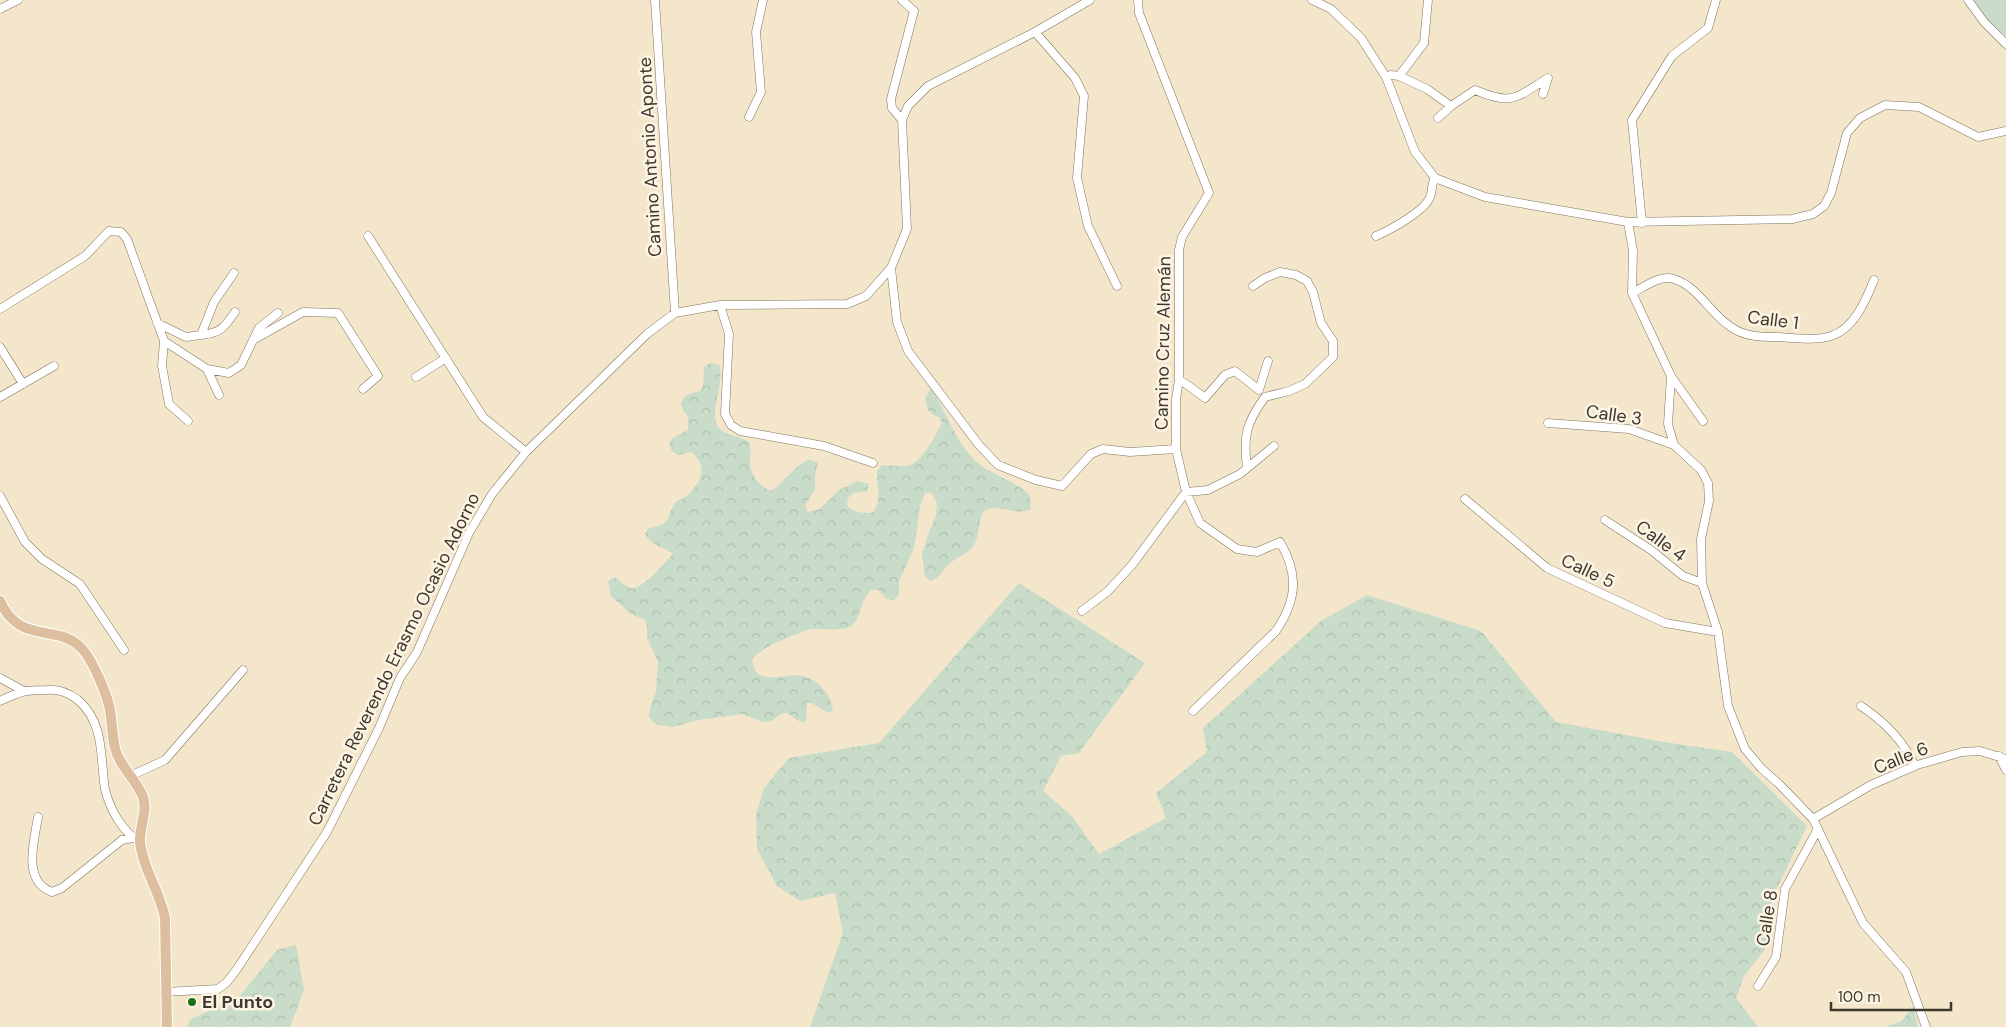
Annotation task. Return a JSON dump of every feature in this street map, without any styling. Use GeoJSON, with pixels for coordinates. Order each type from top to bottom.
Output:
{"type":"FeatureCollection","features":[{"type":"Feature","properties":{"kind":"main road"},"geometry":{"type":"LineString","coordinates":[[0,601],[16,624],[32,631],[65,637],[76,643],[91,662],[109,707],[114,747],[142,797],[144,805],[136,839],[165,918],[167,1027]]}},
{"type":"Feature","properties":{"kind":"street"},"geometry":{"type":"LineString","coordinates":[[0,10],[18,0]]}},
{"type":"Feature","properties":{"kind":"street","name":"Camino Antonio Aponte"},"geometry":{"type":"LineString","coordinates":[[655,0],[675,313]]}},
{"type":"Feature","properties":{"kind":"street"},"geometry":{"type":"LineString","coordinates":[[749,117],[761,92],[756,32],[763,0]]}},
{"type":"Feature","properties":{"kind":"street"},"geometry":{"type":"LineString","coordinates":[[902,0],[914,11],[891,99],[892,108],[902,120],[908,106],[928,86],[1035,32],[1090,0]]}},
{"type":"Feature","properties":{"kind":"street","name":"Camino Cruz Alemán"},"geometry":{"type":"LineString","coordinates":[[1138,0],[1139,13],[1209,193],[1182,237],[1179,250],[1179,380],[1176,400],[1176,449],[1186,492],[1200,523],[1237,549],[1257,552],[1280,542],[1289,558],[1293,578],[1291,598],[1286,615],[1276,631],[1193,711]]}},
{"type":"Feature","properties":{"kind":"street"},"geometry":{"type":"LineString","coordinates":[[1312,0],[1331,9],[1361,38],[1386,77],[1415,152],[1435,178],[1485,196],[1628,222],[1792,219],[1812,214],[1824,206],[1831,193],[1847,133],[1860,118],[1885,106],[1919,107],[1978,137],[2006,131]]}},
{"type":"Feature","properties":{"kind":"street"},"geometry":{"type":"LineString","coordinates":[[1331,9],[1334,0]]}},
{"type":"Feature","properties":{"kind":"street"},"geometry":{"type":"LineString","coordinates":[[1400,76],[1424,43],[1428,0]]}},
{"type":"Feature","properties":{"kind":"street"},"geometry":{"type":"LineString","coordinates":[[1642,223],[1632,120],[1672,56],[1708,28],[1716,0]]}},
{"type":"Feature","properties":{"kind":"street"},"geometry":{"type":"LineString","coordinates":[[1968,0],[1984,22],[2006,44]]}},
{"type":"Feature","properties":{"kind":"street"},"geometry":{"type":"LineString","coordinates":[[1035,32],[1075,78],[1084,96],[1077,178],[1088,226],[1117,286]]}},
{"type":"Feature","properties":{"kind":"street"},"geometry":{"type":"LineString","coordinates":[[1386,77],[1391,75],[1400,76],[1427,89],[1451,106]]}},
{"type":"Feature","properties":{"kind":"street"},"geometry":{"type":"LineString","coordinates":[[1438,118],[1474,90],[1494,98],[1514,99],[1548,78],[1543,94]]}},
{"type":"Feature","properties":{"kind":"street","name":"Carretera Reverendo Erasmo Ocasio Adorno"},"geometry":{"type":"LineString","coordinates":[[166,992],[218,989],[227,982],[237,969],[327,832],[379,728],[400,678],[416,652],[469,533],[492,494],[526,452],[647,334],[675,313],[720,305],[847,304],[866,296],[891,268],[907,229],[902,120]]}},
{"type":"Feature","properties":{"kind":"street"},"geometry":{"type":"LineString","coordinates":[[1376,236],[1395,228],[1416,213],[1430,198],[1435,178]]}},
{"type":"Feature","properties":{"kind":"street"},"geometry":{"type":"LineString","coordinates":[[1628,222],[1633,251],[1632,293],[1671,376],[1703,421]]}},
{"type":"Feature","properties":{"kind":"street"},"geometry":{"type":"LineString","coordinates":[[0,309],[85,256],[109,231],[121,232],[127,239],[164,340],[162,366],[169,404],[188,421]]}},
{"type":"Feature","properties":{"kind":"street"},"geometry":{"type":"LineString","coordinates":[[368,236],[483,417],[526,452]]}},
{"type":"Feature","properties":{"kind":"street"},"geometry":{"type":"LineString","coordinates":[[891,268],[897,322],[908,351],[979,445],[998,465],[1036,480],[1062,486],[1090,454],[1103,450],[1130,452],[1176,449]]}},
{"type":"Feature","properties":{"kind":"street"},"geometry":{"type":"LineString","coordinates":[[1247,468],[1244,448],[1247,428],[1265,396],[1289,391],[1305,384],[1334,357],[1333,341],[1321,323],[1313,292],[1307,281],[1296,275],[1280,272],[1265,278],[1253,286]]}},
{"type":"Feature","properties":{"kind":"street"},"geometry":{"type":"LineString","coordinates":[[201,335],[214,302],[234,273]]}},
{"type":"Feature","properties":{"kind":"street","name":"Calle 1"},"geometry":{"type":"LineString","coordinates":[[1632,293],[1659,280],[1673,278],[1692,288],[1721,320],[1743,334],[1808,339],[1832,336],[1845,328],[1865,303],[1874,280]]}},
{"type":"Feature","properties":{"kind":"street"},"geometry":{"type":"LineString","coordinates":[[720,305],[729,334],[725,414],[731,425],[740,431],[824,446],[873,463]]}},
{"type":"Feature","properties":{"kind":"street"},"geometry":{"type":"LineString","coordinates":[[157,323],[186,337],[215,334],[225,327],[234,312]]}},
{"type":"Feature","properties":{"kind":"street"},"geometry":{"type":"LineString","coordinates":[[252,341],[303,312],[338,313],[378,376],[363,389]]}},
{"type":"Feature","properties":{"kind":"street"},"geometry":{"type":"LineString","coordinates":[[164,340],[207,369],[229,374],[241,365],[259,328],[278,313]]}},
{"type":"Feature","properties":{"kind":"street"},"geometry":{"type":"LineString","coordinates":[[0,347],[23,384]]}},
{"type":"Feature","properties":{"kind":"street"},"geometry":{"type":"LineString","coordinates":[[416,377],[446,358]]}},
{"type":"Feature","properties":{"kind":"street"},"geometry":{"type":"LineString","coordinates":[[1179,380],[1205,398],[1225,375],[1235,371],[1259,390],[1268,361]]}},
{"type":"Feature","properties":{"kind":"street"},"geometry":{"type":"LineString","coordinates":[[0,397],[54,366]]}},
{"type":"Feature","properties":{"kind":"street"},"geometry":{"type":"LineString","coordinates":[[207,369],[219,395]]}},
{"type":"Feature","properties":{"kind":"street"},"geometry":{"type":"LineString","coordinates":[[1671,376],[1668,424],[1674,445],[1702,470],[1708,483],[1709,501],[1701,539],[1702,583],[1718,632],[1728,706],[1745,748],[1760,768],[1779,784],[1813,820],[1863,923],[1906,972],[1926,1027]]}},
{"type":"Feature","properties":{"kind":"street","name":"Calle 3"},"geometry":{"type":"LineString","coordinates":[[1548,423],[1629,429],[1674,445]]}},
{"type":"Feature","properties":{"kind":"street"},"geometry":{"type":"LineString","coordinates":[[1082,611],[1108,592],[1132,565],[1186,492],[1208,490],[1247,468],[1274,446]]}},
{"type":"Feature","properties":{"kind":"street"},"geometry":{"type":"LineString","coordinates":[[0,496],[25,542],[42,559],[80,584],[124,650]]}},
{"type":"Feature","properties":{"kind":"street","name":"Calle 5"},"geometry":{"type":"LineString","coordinates":[[1465,499],[1547,568],[1665,623],[1718,632]]}},
{"type":"Feature","properties":{"kind":"street","name":"Calle 4"},"geometry":{"type":"LineString","coordinates":[[1605,520],[1651,550],[1683,576],[1702,583]]}},
{"type":"Feature","properties":{"kind":"street"},"geometry":{"type":"LineString","coordinates":[[130,776],[165,760],[243,670]]}},
{"type":"Feature","properties":{"kind":"street"},"geometry":{"type":"LineString","coordinates":[[0,678],[22,690]]}},
{"type":"Feature","properties":{"kind":"street"},"geometry":{"type":"LineString","coordinates":[[0,701],[22,690],[56,689],[72,695],[86,707],[97,726],[103,760],[105,790],[112,807],[136,839]]}},
{"type":"Feature","properties":{"kind":"street"},"geometry":{"type":"LineString","coordinates":[[1861,706],[1880,718],[1894,733],[1908,751],[1915,766]]}},
{"type":"Feature","properties":{"kind":"street","name":"Calle 6"},"geometry":{"type":"LineString","coordinates":[[1813,820],[1871,786],[1915,766],[1962,752],[1980,750],[2002,758]]}},
{"type":"Feature","properties":{"kind":"street"},"geometry":{"type":"LineString","coordinates":[[2002,758],[2006,770]]}},
{"type":"Feature","properties":{"kind":"street"},"geometry":{"type":"LineString","coordinates":[[38,816],[32,864],[34,876],[42,888],[52,892],[62,888],[122,840],[136,839]]}},
{"type":"Feature","properties":{"kind":"street","name":"Calle 8"},"geometry":{"type":"LineString","coordinates":[[1758,986],[1776,956],[1785,889],[1818,829]]}},
{"type":"Feature","properties":{"kind":"green space"},"geometry":{"type":"Polygon","coordinates":[[[1973,0],[2006,0],[2006,38],[1982,14],[1973,0]]]}},
{"type":"Feature","properties":{"kind":"green space"},"geometry":{"type":"Polygon","coordinates":[[[710,363],[719,365],[720,372],[715,408],[716,424],[730,435],[749,442],[751,450],[750,467],[760,483],[771,491],[802,463],[809,460],[818,463],[815,475],[815,489],[805,506],[808,512],[820,509],[839,490],[857,481],[869,484],[867,491],[853,493],[848,498],[847,505],[859,512],[873,512],[878,503],[877,471],[882,465],[903,466],[915,462],[929,447],[942,423],[939,417],[933,415],[928,410],[925,398],[931,388],[970,455],[984,468],[1019,486],[1030,496],[1031,509],[1026,511],[1020,512],[996,508],[986,510],[983,513],[973,547],[950,563],[939,576],[931,581],[925,577],[922,555],[936,516],[937,503],[931,492],[925,493],[920,507],[914,548],[899,581],[899,595],[894,600],[887,599],[878,590],[871,590],[864,600],[857,619],[848,627],[842,629],[807,630],[771,645],[752,659],[754,668],[765,677],[804,676],[815,681],[823,688],[833,707],[831,713],[807,702],[806,722],[799,721],[787,713],[781,714],[770,722],[763,722],[743,714],[698,720],[672,727],[653,722],[649,716],[656,691],[658,662],[647,638],[647,624],[644,619],[631,614],[611,596],[608,581],[614,577],[631,588],[636,588],[660,569],[673,554],[650,541],[645,533],[649,528],[667,521],[671,510],[678,501],[691,492],[699,481],[701,469],[697,457],[691,452],[678,455],[672,451],[669,445],[671,439],[688,430],[688,417],[681,405],[682,401],[688,395],[700,391],[703,386],[704,367],[710,363]]]}},
{"type":"Feature","properties":{"kind":"green space"},"geometry":{"type":"Polygon","coordinates":[[[1019,583],[1145,663],[1079,753],[1061,756],[1043,791],[1072,816],[1099,854],[1166,818],[1156,793],[1207,752],[1203,728],[1321,621],[1367,595],[1481,631],[1556,722],[1664,742],[1732,752],[1807,826],[1773,896],[1766,948],[1744,976],[1736,998],[1758,1027],[810,1027],[843,933],[835,893],[800,901],[777,886],[757,849],[756,815],[764,788],[789,758],[879,743],[1019,583]]]}},
{"type":"Feature","properties":{"kind":"green space"},"geometry":{"type":"Polygon","coordinates":[[[296,945],[304,990],[290,1027],[187,1027],[191,1019],[239,997],[277,950],[296,945]]]}},
{"type":"Feature","properties":{"kind":"green space"},"geometry":{"type":"Polygon","coordinates":[[[1913,1006],[1918,1027],[1885,1027],[1902,1021],[1913,1006]]]}},
{"type":"Feature","properties":{"kind":"place","name":"El Punto"},"geometry":{"type":"Point","coordinates":[192,1002]}}]}
